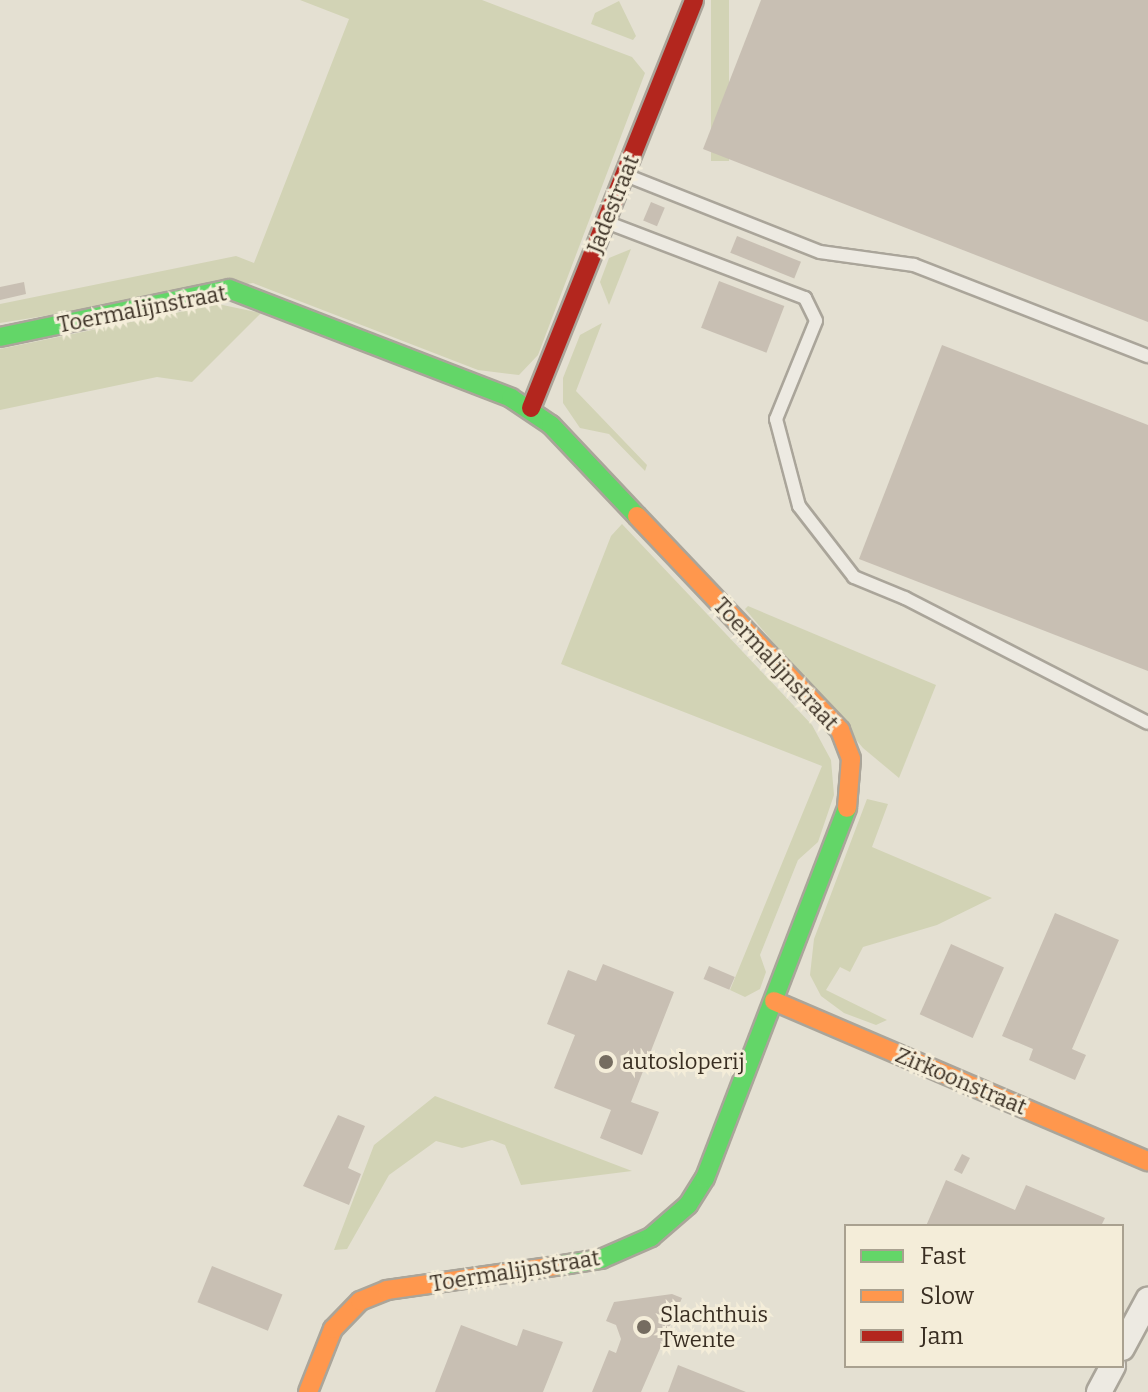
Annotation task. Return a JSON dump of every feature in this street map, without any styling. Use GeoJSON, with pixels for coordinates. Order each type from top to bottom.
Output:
{"type":"FeatureCollection","features":[{"type":"Feature","properties":{"kind":"street","name":"Jadestraat"},"geometry":{"type":"LineString","coordinates":[[531,408],[694,0]]}},
{"type":"Feature","properties":{"kind":"street","name":"Toermalijnstraat"},"geometry":{"type":"LineString","coordinates":[[0,337],[229,289],[531,408],[845,741],[853,772],[850,800],[705,1178],[676,1219],[637,1246],[601,1259],[387,1290],[360,1301],[333,1329],[308,1392]]}},
{"type":"Feature","properties":{"kind":"street","name":"Zirkoonstraat"},"geometry":{"type":"LineString","coordinates":[[774,1001],[1148,1161]]}},
{"type":"Feature","properties":{"kind":"street"},"geometry":{"type":"LineString","coordinates":[[1124,1344],[1148,1300]]}},
{"type":"Feature","properties":{"kind":"street"},"geometry":{"type":"LineString","coordinates":[[1099,1392],[1112,1368]]}},
{"type":"Feature","properties":{"kind":"lane"},"geometry":{"type":"LineString","coordinates":[[625,175],[820,252],[914,265],[1148,356]]}},
{"type":"Feature","properties":{"kind":"lane"},"geometry":{"type":"LineString","coordinates":[[606,222],[805,298],[816,321],[776,419],[799,506],[854,577],[905,598],[1148,723]]}},
{"type":"Feature","properties":{"kind":"green space"},"geometry":{"type":"Polygon","coordinates":[[[300,0],[482,0],[632,57],[645,73],[538,355],[519,375],[478,370],[253,283],[0,323],[0,304],[236,256],[254,263],[349,19],[300,0]]]}},
{"type":"Feature","properties":{"kind":"green space"},"geometry":{"type":"Polygon","coordinates":[[[711,0],[729,0],[729,161],[711,161],[711,0]]]}},
{"type":"Feature","properties":{"kind":"green space"},"geometry":{"type":"Polygon","coordinates":[[[619,1],[636,36],[633,40],[591,24],[595,13],[619,1]]]}},
{"type":"Feature","properties":{"kind":"green space"},"geometry":{"type":"Polygon","coordinates":[[[631,249],[609,305],[600,282],[609,258],[631,249]]]}},
{"type":"Feature","properties":{"kind":"green space"},"geometry":{"type":"Polygon","coordinates":[[[218,304],[261,313],[192,382],[157,377],[0,410],[0,349],[218,304]]]}},
{"type":"Feature","properties":{"kind":"green space"},"geometry":{"type":"Polygon","coordinates":[[[602,323],[576,391],[647,465],[645,471],[609,434],[580,428],[563,403],[563,378],[580,335],[602,323]]]}},
{"type":"Feature","properties":{"kind":"green space"},"geometry":{"type":"Polygon","coordinates":[[[622,524],[812,725],[831,760],[834,795],[818,842],[798,860],[760,955],[766,972],[760,989],[745,997],[730,990],[822,766],[561,664],[611,536],[622,524]]]}},
{"type":"Feature","properties":{"kind":"green space"},"geometry":{"type":"Polygon","coordinates":[[[748,606],[936,685],[899,778],[863,748],[745,609],[748,606]]]}},
{"type":"Feature","properties":{"kind":"green space"},"geometry":{"type":"Polygon","coordinates":[[[867,799],[888,804],[872,847],[992,898],[937,925],[863,947],[850,972],[840,967],[826,990],[887,1020],[876,1025],[844,1013],[821,996],[810,975],[814,939],[867,799]]]}},
{"type":"Feature","properties":{"kind":"green space"},"geometry":{"type":"Polygon","coordinates":[[[435,1096],[632,1171],[521,1185],[505,1145],[492,1140],[462,1148],[436,1141],[389,1175],[347,1249],[334,1250],[374,1145],[435,1096]]]}},
{"type":"Feature","properties":{"kind":"building"},"geometry":{"type":"Polygon","coordinates":[[[761,0],[1148,0],[1148,322],[703,149],[761,0]]]}},
{"type":"Feature","properties":{"kind":"building"},"geometry":{"type":"Polygon","coordinates":[[[651,202],[665,208],[657,226],[643,220],[651,202]]]}},
{"type":"Feature","properties":{"kind":"building"},"geometry":{"type":"Polygon","coordinates":[[[737,236],[801,262],[794,279],[730,253],[737,236]]]}},
{"type":"Feature","properties":{"kind":"building"},"geometry":{"type":"Polygon","coordinates":[[[719,281],[784,306],[766,353],[701,328],[719,281]]]}},
{"type":"Feature","properties":{"kind":"building"},"geometry":{"type":"Polygon","coordinates":[[[24,282],[26,294],[0,300],[0,287],[24,282]]]}},
{"type":"Feature","properties":{"kind":"building"},"geometry":{"type":"Polygon","coordinates":[[[942,345],[1148,425],[1148,671],[859,559],[942,345]]]}},
{"type":"Feature","properties":{"kind":"building"},"geometry":{"type":"Polygon","coordinates":[[[1055,913],[1119,940],[1072,1049],[1086,1055],[1075,1080],[1029,1060],[1033,1049],[1002,1036],[1055,913]]]}},
{"type":"Feature","properties":{"kind":"building"},"geometry":{"type":"Polygon","coordinates":[[[951,944],[1004,968],[973,1038],[920,1014],[951,944]]]}},
{"type":"Feature","properties":{"kind":"building","name":"autosloperij"},"geometry":{"type":"Polygon","coordinates":[[[603,964],[674,992],[631,1102],[659,1112],[642,1155],[600,1138],[611,1110],[554,1088],[575,1035],[547,1024],[568,970],[596,981],[603,964]]]}},
{"type":"Feature","properties":{"kind":"building"},"geometry":{"type":"Polygon","coordinates":[[[709,966],[735,977],[729,990],[704,979],[709,966]]]}},
{"type":"Feature","properties":{"kind":"building"},"geometry":{"type":"Polygon","coordinates":[[[338,1115],[365,1126],[348,1168],[361,1174],[349,1205],[303,1186],[338,1115]]]}},
{"type":"Feature","properties":{"kind":"building"},"geometry":{"type":"Polygon","coordinates":[[[962,1154],[970,1158],[962,1174],[954,1170],[962,1154]]]}},
{"type":"Feature","properties":{"kind":"building"},"geometry":{"type":"Polygon","coordinates":[[[946,1180],[1015,1210],[1026,1185],[1105,1218],[1102,1224],[927,1224],[946,1180]]]}},
{"type":"Feature","properties":{"kind":"building"},"geometry":{"type":"Polygon","coordinates":[[[212,1266],[282,1294],[268,1331],[197,1302],[212,1266]]]}},
{"type":"Feature","properties":{"kind":"building"},"geometry":{"type":"Polygon","coordinates":[[[672,1294],[682,1298],[641,1392],[592,1392],[609,1350],[616,1353],[621,1339],[616,1325],[606,1321],[614,1302],[672,1294]]]}},
{"type":"Feature","properties":{"kind":"building"},"geometry":{"type":"Polygon","coordinates":[[[461,1325],[517,1346],[523,1329],[563,1342],[543,1392],[435,1392],[461,1325]]]}},
{"type":"Feature","properties":{"kind":"building"},"geometry":{"type":"Polygon","coordinates":[[[678,1365],[746,1392],[668,1392],[678,1365]]]}},
{"type":"Feature","properties":{"kind":"traffic: fast"},"geometry":{"type":"LineString","coordinates":[[0,337],[229,289],[511,398],[551,425],[637,516]]}},
{"type":"Feature","properties":{"kind":"traffic: fast"},"geometry":{"type":"LineString","coordinates":[[556,1266],[601,1259],[651,1237],[688,1205],[705,1178],[847,808]]}},
{"type":"Feature","properties":{"kind":"traffic: slow"},"geometry":{"type":"LineString","coordinates":[[637,516],[840,730],[851,759],[847,808]]}},
{"type":"Feature","properties":{"kind":"traffic: slow"},"geometry":{"type":"LineString","coordinates":[[774,1001],[1148,1161]]}},
{"type":"Feature","properties":{"kind":"traffic: slow"},"geometry":{"type":"LineString","coordinates":[[308,1392],[333,1329],[360,1301],[387,1290],[556,1266]]}},
{"type":"Feature","properties":{"kind":"traffic: jam"},"geometry":{"type":"LineString","coordinates":[[531,408],[694,0]]}},
{"type":"Feature","properties":{"kind":"place","name":"autosloperij"},"geometry":{"type":"Point","coordinates":[606,1062]}},
{"type":"Feature","properties":{"kind":"place","name":"Slachthuis Twente"},"geometry":{"type":"Point","coordinates":[644,1327]}}]}
